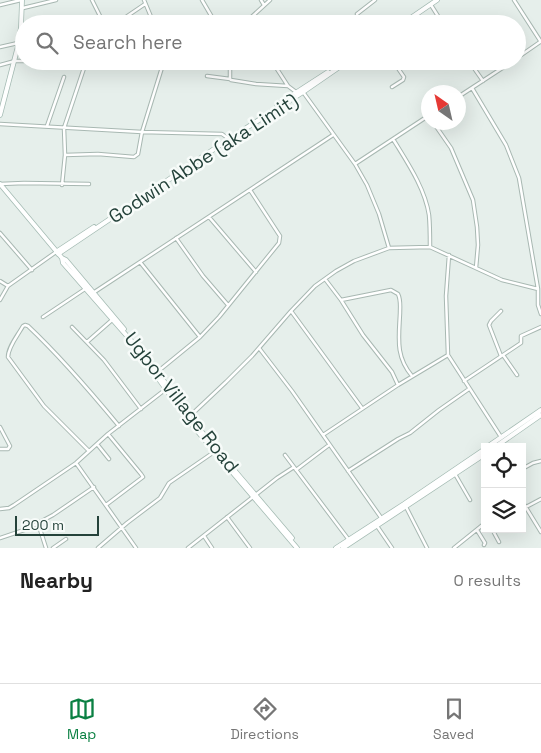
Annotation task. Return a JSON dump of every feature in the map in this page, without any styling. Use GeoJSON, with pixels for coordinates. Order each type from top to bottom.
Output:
{"type":"FeatureCollection","features":[{"type":"Feature","properties":{"kind":"street"},"geometry":{"type":"LineString","coordinates":[[0,5],[22,0],[22,15]]}},
{"type":"Feature","properties":{"kind":"street"},"geometry":{"type":"LineString","coordinates":[[22,8],[56,0]]}},
{"type":"Feature","properties":{"kind":"street"},"geometry":{"type":"LineString","coordinates":[[92,0],[100,15]]}},
{"type":"Feature","properties":{"kind":"street"},"geometry":{"type":"LineString","coordinates":[[144,0],[150,15]]}},
{"type":"Feature","properties":{"kind":"street"},"geometry":{"type":"LineString","coordinates":[[203,0],[211,15]]}},
{"type":"Feature","properties":{"kind":"street"},"geometry":{"type":"LineString","coordinates":[[261,0],[264,5]]}},
{"type":"Feature","properties":{"kind":"street"},"geometry":{"type":"LineString","coordinates":[[253,15],[270,0]]}},
{"type":"Feature","properties":{"kind":"street"},"geometry":{"type":"LineString","coordinates":[[357,14],[375,0]]}},
{"type":"Feature","properties":{"kind":"street"},"geometry":{"type":"LineString","coordinates":[[415,15],[437,0]]}},
{"type":"Feature","properties":{"kind":"street"},"geometry":{"type":"LineString","coordinates":[[514,0],[524,15]]}},
{"type":"Feature","properties":{"kind":"street"},"geometry":{"type":"LineString","coordinates":[[129,15],[146,4]]}},
{"type":"Feature","properties":{"kind":"street"},"geometry":{"type":"LineString","coordinates":[[431,4],[438,15]]}},
{"type":"Feature","properties":{"kind":"street"},"geometry":{"type":"LineString","coordinates":[[526,19],[541,42],[526,52]]}},
{"type":"Feature","properties":{"kind":"street"},"geometry":{"type":"LineString","coordinates":[[0,47],[15,44]]}},
{"type":"Feature","properties":{"kind":"street"},"geometry":{"type":"LineString","coordinates":[[0,65],[15,61],[1,113]]}},
{"type":"Feature","properties":{"kind":"street"},"geometry":{"type":"LineString","coordinates":[[62,184],[65,155],[64,128],[84,70]]}},
{"type":"Feature","properties":{"kind":"street"},"geometry":{"type":"LineString","coordinates":[[65,155],[98,154],[134,157],[138,154],[142,132],[161,70]]}},
{"type":"Feature","properties":{"kind":"street"},"geometry":{"type":"LineString","coordinates":[[230,70],[230,79]]}},
{"type":"Feature","properties":{"kind":"street"},"geometry":{"type":"LineString","coordinates":[[278,70],[288,86]]}},
{"type":"Feature","properties":{"kind":"street","name":"Godwin Abbe (aka Limit)"},"geometry":{"type":"LineString","coordinates":[[300,93],[332,70]]}},
{"type":"Feature","properties":{"kind":"street","name":"Godwin Abbe (aka Limit)"},"geometry":{"type":"LineString","coordinates":[[57,253],[228,138],[334,70]]}},
{"type":"Feature","properties":{"kind":"street"},"geometry":{"type":"LineString","coordinates":[[392,87],[403,80],[404,77],[399,70]]}},
{"type":"Feature","properties":{"kind":"street"},"geometry":{"type":"LineString","coordinates":[[475,70],[483,81]]}},
{"type":"Feature","properties":{"kind":"street"},"geometry":{"type":"LineString","coordinates":[[466,92],[500,70]]}},
{"type":"Feature","properties":{"kind":"street"},"geometry":{"type":"LineString","coordinates":[[207,76],[256,84],[288,86],[300,93],[355,164],[367,185],[379,214],[389,248]]}},
{"type":"Feature","properties":{"kind":"street"},"geometry":{"type":"LineString","coordinates":[[47,126],[64,77]]}},
{"type":"Feature","properties":{"kind":"street"},"geometry":{"type":"LineString","coordinates":[[472,88],[506,145],[519,178],[538,289],[538,305],[541,314]]}},
{"type":"Feature","properties":{"kind":"street"},"geometry":{"type":"LineString","coordinates":[[355,164],[421,121]]}},
{"type":"Feature","properties":{"kind":"street"},"geometry":{"type":"LineString","coordinates":[[0,124],[142,132],[222,134],[228,138]]}},
{"type":"Feature","properties":{"kind":"street"},"geometry":{"type":"LineString","coordinates":[[439,130],[451,148],[473,200],[478,245],[476,268]]}},
{"type":"Feature","properties":{"kind":"street"},"geometry":{"type":"LineString","coordinates":[[93,293],[333,135]]}},
{"type":"Feature","properties":{"kind":"street"},"geometry":{"type":"LineString","coordinates":[[393,139],[423,194],[429,214],[430,247]]}},
{"type":"Feature","properties":{"kind":"street"},"geometry":{"type":"LineString","coordinates":[[0,184],[89,184]]}},
{"type":"Feature","properties":{"kind":"street","name":"Ugbor Village Road"},"geometry":{"type":"LineString","coordinates":[[0,184],[57,253],[66,260],[136,343],[188,418],[299,548]]}},
{"type":"Feature","properties":{"kind":"street"},"geometry":{"type":"LineString","coordinates":[[156,373],[200,337],[279,243],[280,236],[250,190]]}},
{"type":"Feature","properties":{"kind":"street"},"geometry":{"type":"LineString","coordinates":[[209,217],[256,272]]}},
{"type":"Feature","properties":{"kind":"street"},"geometry":{"type":"LineString","coordinates":[[0,233],[32,270]]}},
{"type":"Feature","properties":{"kind":"street"},"geometry":{"type":"LineString","coordinates":[[176,238],[203,276],[228,305]]}},
{"type":"Feature","properties":{"kind":"street"},"geometry":{"type":"LineString","coordinates":[[188,418],[259,348],[315,286],[336,270],[389,248],[430,247],[449,254],[502,280],[538,289]]}},
{"type":"Feature","properties":{"kind":"street"},"geometry":{"type":"LineString","coordinates":[[0,300],[8,286],[57,253]]}},
{"type":"Feature","properties":{"kind":"street"},"geometry":{"type":"LineString","coordinates":[[449,254],[446,296],[448,355],[502,439]]}},
{"type":"Feature","properties":{"kind":"street","name":"Ugbor Village Road"},"geometry":{"type":"LineString","coordinates":[[62,258],[63,263],[93,293],[134,344],[166,390],[214,452],[255,496]]}},
{"type":"Feature","properties":{"kind":"street"},"geometry":{"type":"LineString","coordinates":[[140,262],[200,337]]}},
{"type":"Feature","properties":{"kind":"street"},"geometry":{"type":"LineString","coordinates":[[325,278],[363,335],[395,376],[398,385]]}},
{"type":"Feature","properties":{"kind":"street"},"geometry":{"type":"LineString","coordinates":[[0,280],[8,286]]}},
{"type":"Feature","properties":{"kind":"street"},"geometry":{"type":"LineString","coordinates":[[43,317],[86,288]]}},
{"type":"Feature","properties":{"kind":"street"},"geometry":{"type":"LineString","coordinates":[[340,300],[390,290],[398,294],[401,300],[400,353],[412,376]]}},
{"type":"Feature","properties":{"kind":"street"},"geometry":{"type":"LineString","coordinates":[[291,311],[362,408]]}},
{"type":"Feature","properties":{"kind":"street"},"geometry":{"type":"LineString","coordinates":[[501,311],[489,326],[502,356],[517,375]]}},
{"type":"Feature","properties":{"kind":"street"},"geometry":{"type":"LineString","coordinates":[[87,342],[113,320]]}},
{"type":"Feature","properties":{"kind":"street"},"geometry":{"type":"LineString","coordinates":[[89,451],[44,406],[8,357],[8,353],[23,326],[28,326],[45,342],[119,426]]}},
{"type":"Feature","properties":{"kind":"street"},"geometry":{"type":"LineString","coordinates":[[72,327],[104,360],[141,409]]}},
{"type":"Feature","properties":{"kind":"street"},"geometry":{"type":"LineString","coordinates":[[464,381],[521,343],[521,336],[541,327]]}},
{"type":"Feature","properties":{"kind":"street"},"geometry":{"type":"LineString","coordinates":[[259,348],[292,391],[383,520]]}},
{"type":"Feature","properties":{"kind":"street"},"geometry":{"type":"LineString","coordinates":[[323,435],[412,376],[448,355]]}},
{"type":"Feature","properties":{"kind":"street"},"geometry":{"type":"LineString","coordinates":[[348,471],[410,432],[470,389]]}},
{"type":"Feature","properties":{"kind":"street"},"geometry":{"type":"LineString","coordinates":[[0,510],[14,505],[76,463],[108,434],[166,390]]}},
{"type":"Feature","properties":{"kind":"street"},"geometry":{"type":"LineString","coordinates":[[498,443],[541,410]]}},
{"type":"Feature","properties":{"kind":"street"},"geometry":{"type":"LineString","coordinates":[[495,443],[541,415]]}},
{"type":"Feature","properties":{"kind":"street"},"geometry":{"type":"LineString","coordinates":[[0,427],[10,446],[8,449],[0,449]]}},
{"type":"Feature","properties":{"kind":"street"},"geometry":{"type":"LineString","coordinates":[[106,505],[143,477],[108,434]]}},
{"type":"Feature","properties":{"kind":"street"},"geometry":{"type":"LineString","coordinates":[[97,444],[109,459]]}},
{"type":"Feature","properties":{"kind":"street"},"geometry":{"type":"LineString","coordinates":[[188,548],[255,496],[330,445]]}},
{"type":"Feature","properties":{"kind":"street"},"geometry":{"type":"LineString","coordinates":[[339,548],[383,520],[481,451]]}},
{"type":"Feature","properties":{"kind":"street"},"geometry":{"type":"LineString","coordinates":[[98,548],[160,498],[169,483],[214,452]]}},
{"type":"Feature","properties":{"kind":"street"},"geometry":{"type":"LineString","coordinates":[[285,456],[350,541]]}},
{"type":"Feature","properties":{"kind":"street"},"geometry":{"type":"LineString","coordinates":[[350,541],[377,526],[383,520],[406,507],[481,457]]}},
{"type":"Feature","properties":{"kind":"street"},"geometry":{"type":"LineString","coordinates":[[526,467],[541,461]]}},
{"type":"Feature","properties":{"kind":"street"},"geometry":{"type":"LineString","coordinates":[[76,463],[136,548]]}},
{"type":"Feature","properties":{"kind":"street"},"geometry":{"type":"LineString","coordinates":[[455,474],[470,500]]}},
{"type":"Feature","properties":{"kind":"street"},"geometry":{"type":"LineString","coordinates":[[0,538],[27,529],[53,515],[94,487]]}},
{"type":"Feature","properties":{"kind":"street"},"geometry":{"type":"LineString","coordinates":[[541,499],[526,507],[541,532]]}},
{"type":"Feature","properties":{"kind":"street"},"geometry":{"type":"LineString","coordinates":[[406,507],[427,548]]}},
{"type":"Feature","properties":{"kind":"street"},"geometry":{"type":"LineString","coordinates":[[227,517],[250,548]]}},
{"type":"Feature","properties":{"kind":"street"},"geometry":{"type":"LineString","coordinates":[[38,523],[46,548]]}},
{"type":"Feature","properties":{"kind":"street"},"geometry":{"type":"LineString","coordinates":[[377,526],[392,548]]}},
{"type":"Feature","properties":{"kind":"street"},"geometry":{"type":"LineString","coordinates":[[454,548],[481,527]]}},
{"type":"Feature","properties":{"kind":"street"},"geometry":{"type":"LineString","coordinates":[[477,530],[485,543],[484,545]]}},
{"type":"Feature","properties":{"kind":"street"},"geometry":{"type":"LineString","coordinates":[[494,533],[499,542]]}},
{"type":"Feature","properties":{"kind":"street"},"geometry":{"type":"LineString","coordinates":[[204,536],[212,548]]}},
{"type":"Feature","properties":{"kind":"street"},"geometry":{"type":"LineString","coordinates":[[53,548],[66,539]]}}]}
